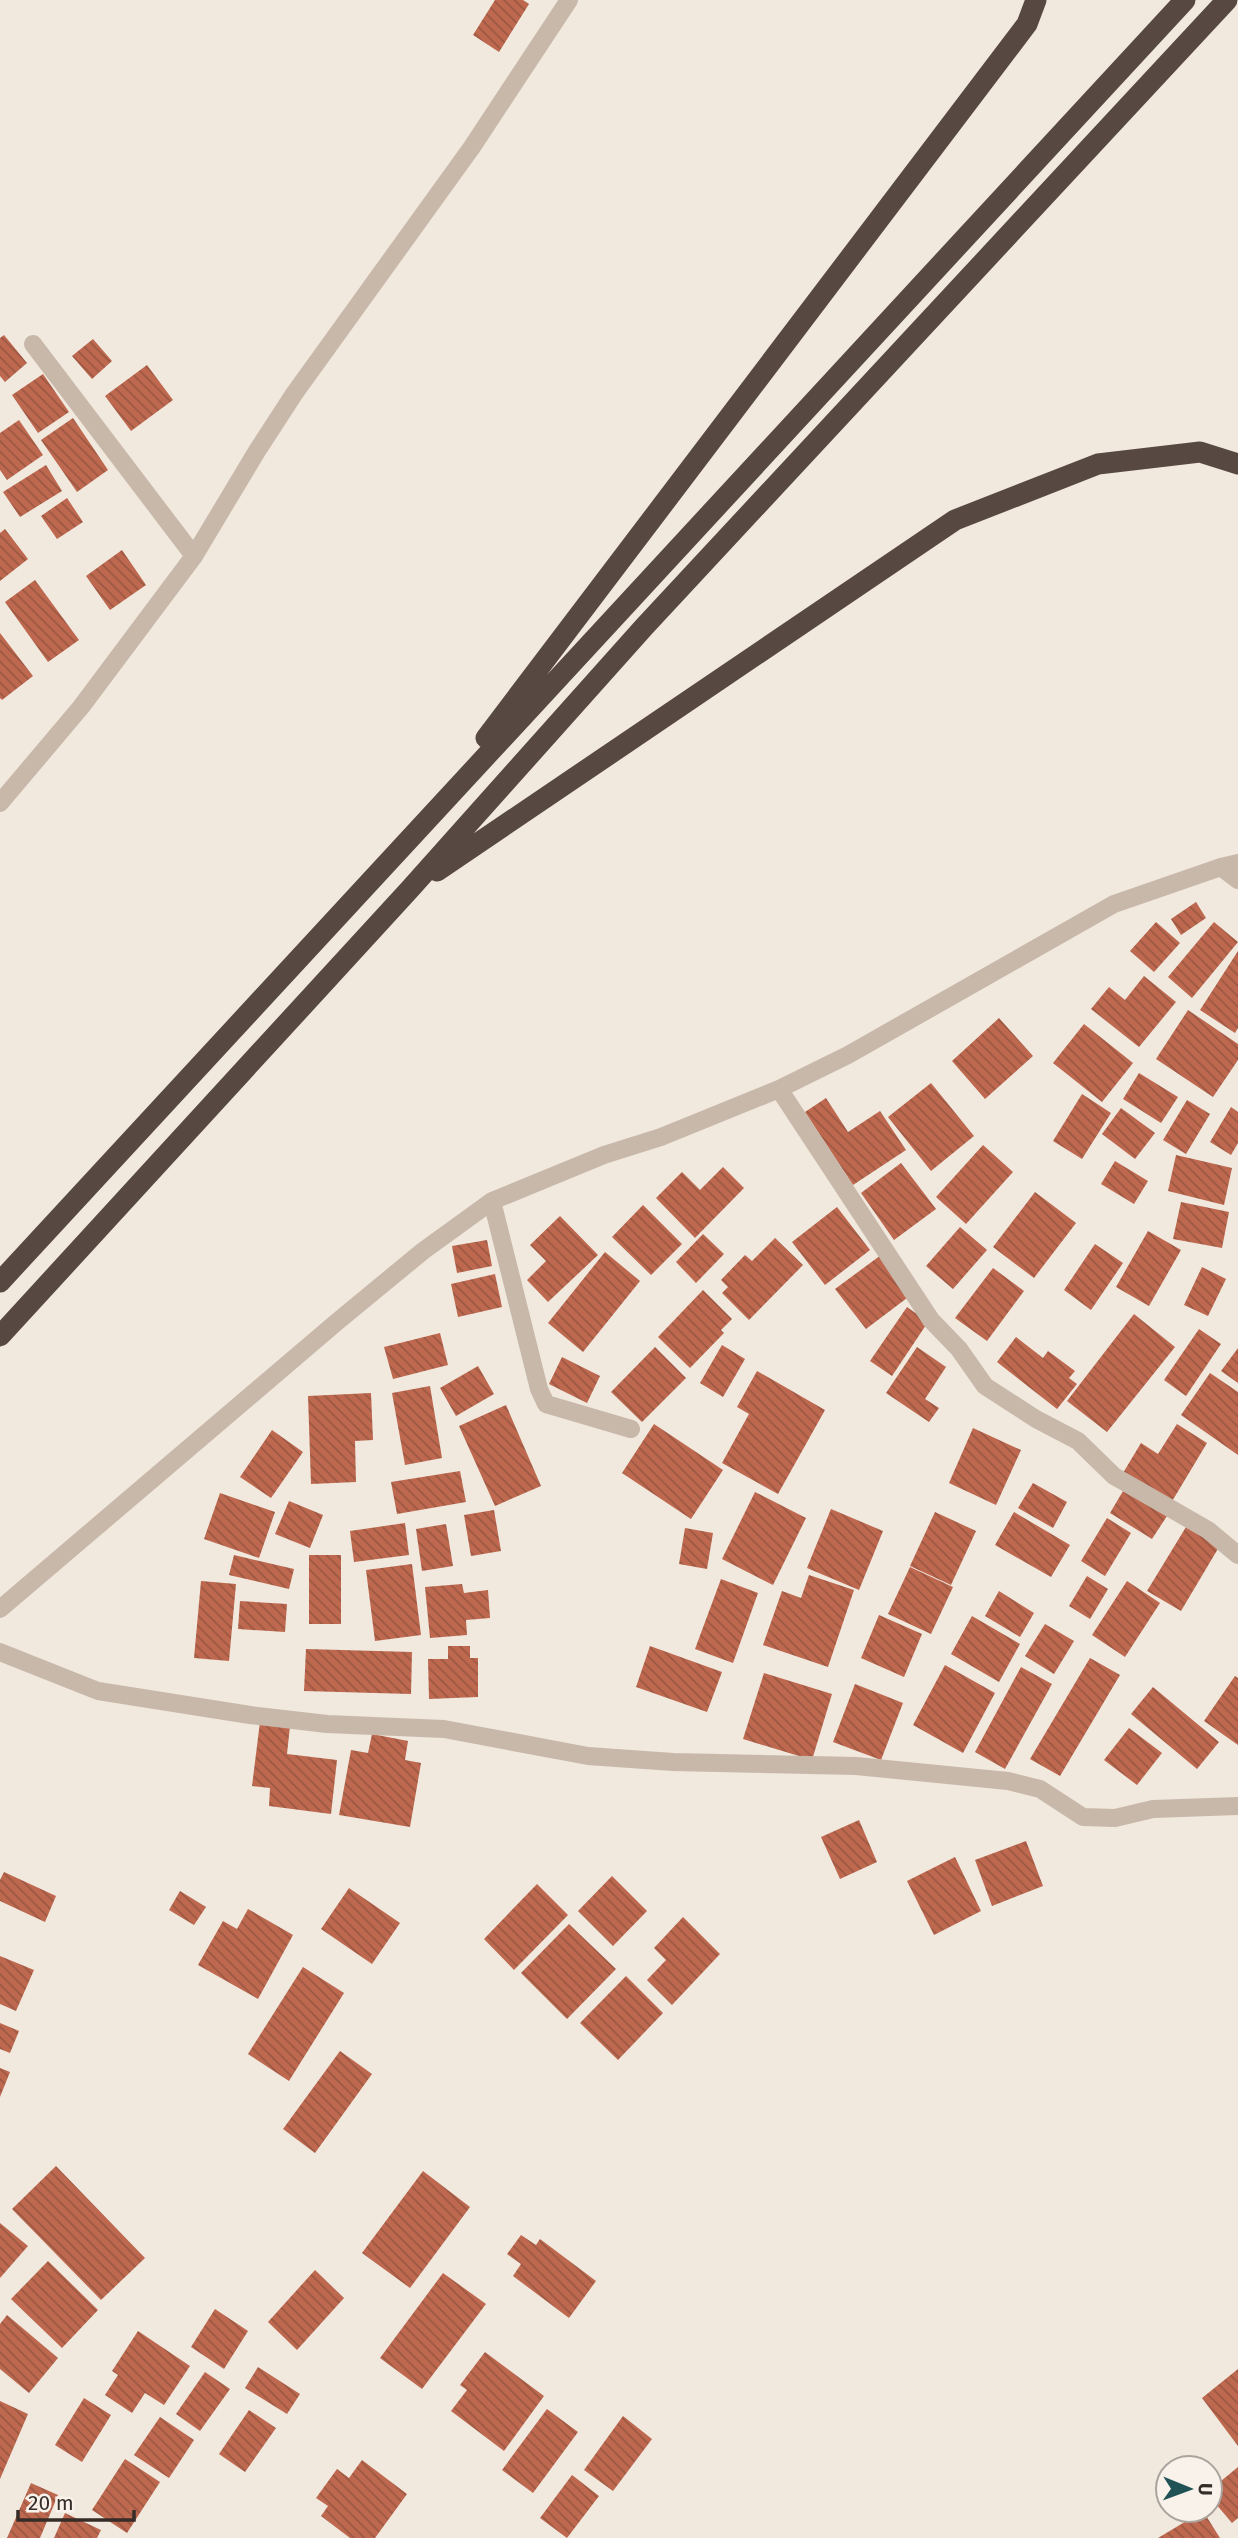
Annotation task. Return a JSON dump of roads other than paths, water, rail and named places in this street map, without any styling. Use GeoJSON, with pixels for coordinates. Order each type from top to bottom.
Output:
{"type":"FeatureCollection","features":[{"type":"Feature","properties":{"kind":"highway"},"geometry":{"type":"LineString","coordinates":[[412,835],[1027,24],[1036,0]]}},
{"type":"Feature","properties":{"kind":"highway"},"geometry":{"type":"LineString","coordinates":[[0,1282],[1185,0]]}},
{"type":"Feature","properties":{"kind":"highway"},"geometry":{"type":"LineString","coordinates":[[0,1336],[410,889],[643,627],[1227,0]]}},
{"type":"Feature","properties":{"kind":"highway"},"geometry":{"type":"LineString","coordinates":[[410,889],[955,520],[1098,464],[1200,452],[1238,464]]}},
{"type":"Feature","properties":{"kind":"street"},"geometry":{"type":"LineString","coordinates":[[0,803],[81,707],[194,556],[287,405],[472,147],[569,0]]}},
{"type":"Feature","properties":{"kind":"street"},"geometry":{"type":"LineString","coordinates":[[33,344],[194,556]]}},
{"type":"Feature","properties":{"kind":"street"},"geometry":{"type":"LineString","coordinates":[[0,1609],[349,1312],[423,1251],[492,1201],[779,1089],[848,1055],[1114,904],[1229,865],[1238,880]]}},
{"type":"Feature","properties":{"kind":"street"},"geometry":{"type":"LineString","coordinates":[[779,1089],[931,1320],[959,1349],[985,1386],[1036,1419],[1078,1441],[1114,1476],[1208,1530],[1238,1555]]}},
{"type":"Feature","properties":{"kind":"street"},"geometry":{"type":"LineString","coordinates":[[492,1201],[536,1379],[547,1404],[631,1429]]}},
{"type":"Feature","properties":{"kind":"street"},"geometry":{"type":"LineString","coordinates":[[0,1652],[98,1691],[250,1715],[327,1724],[444,1728],[587,1756],[673,1762],[856,1766],[1008,1781],[1040,1789],[1083,1817],[1115,1818],[1153,1809],[1238,1806]]}}]}
